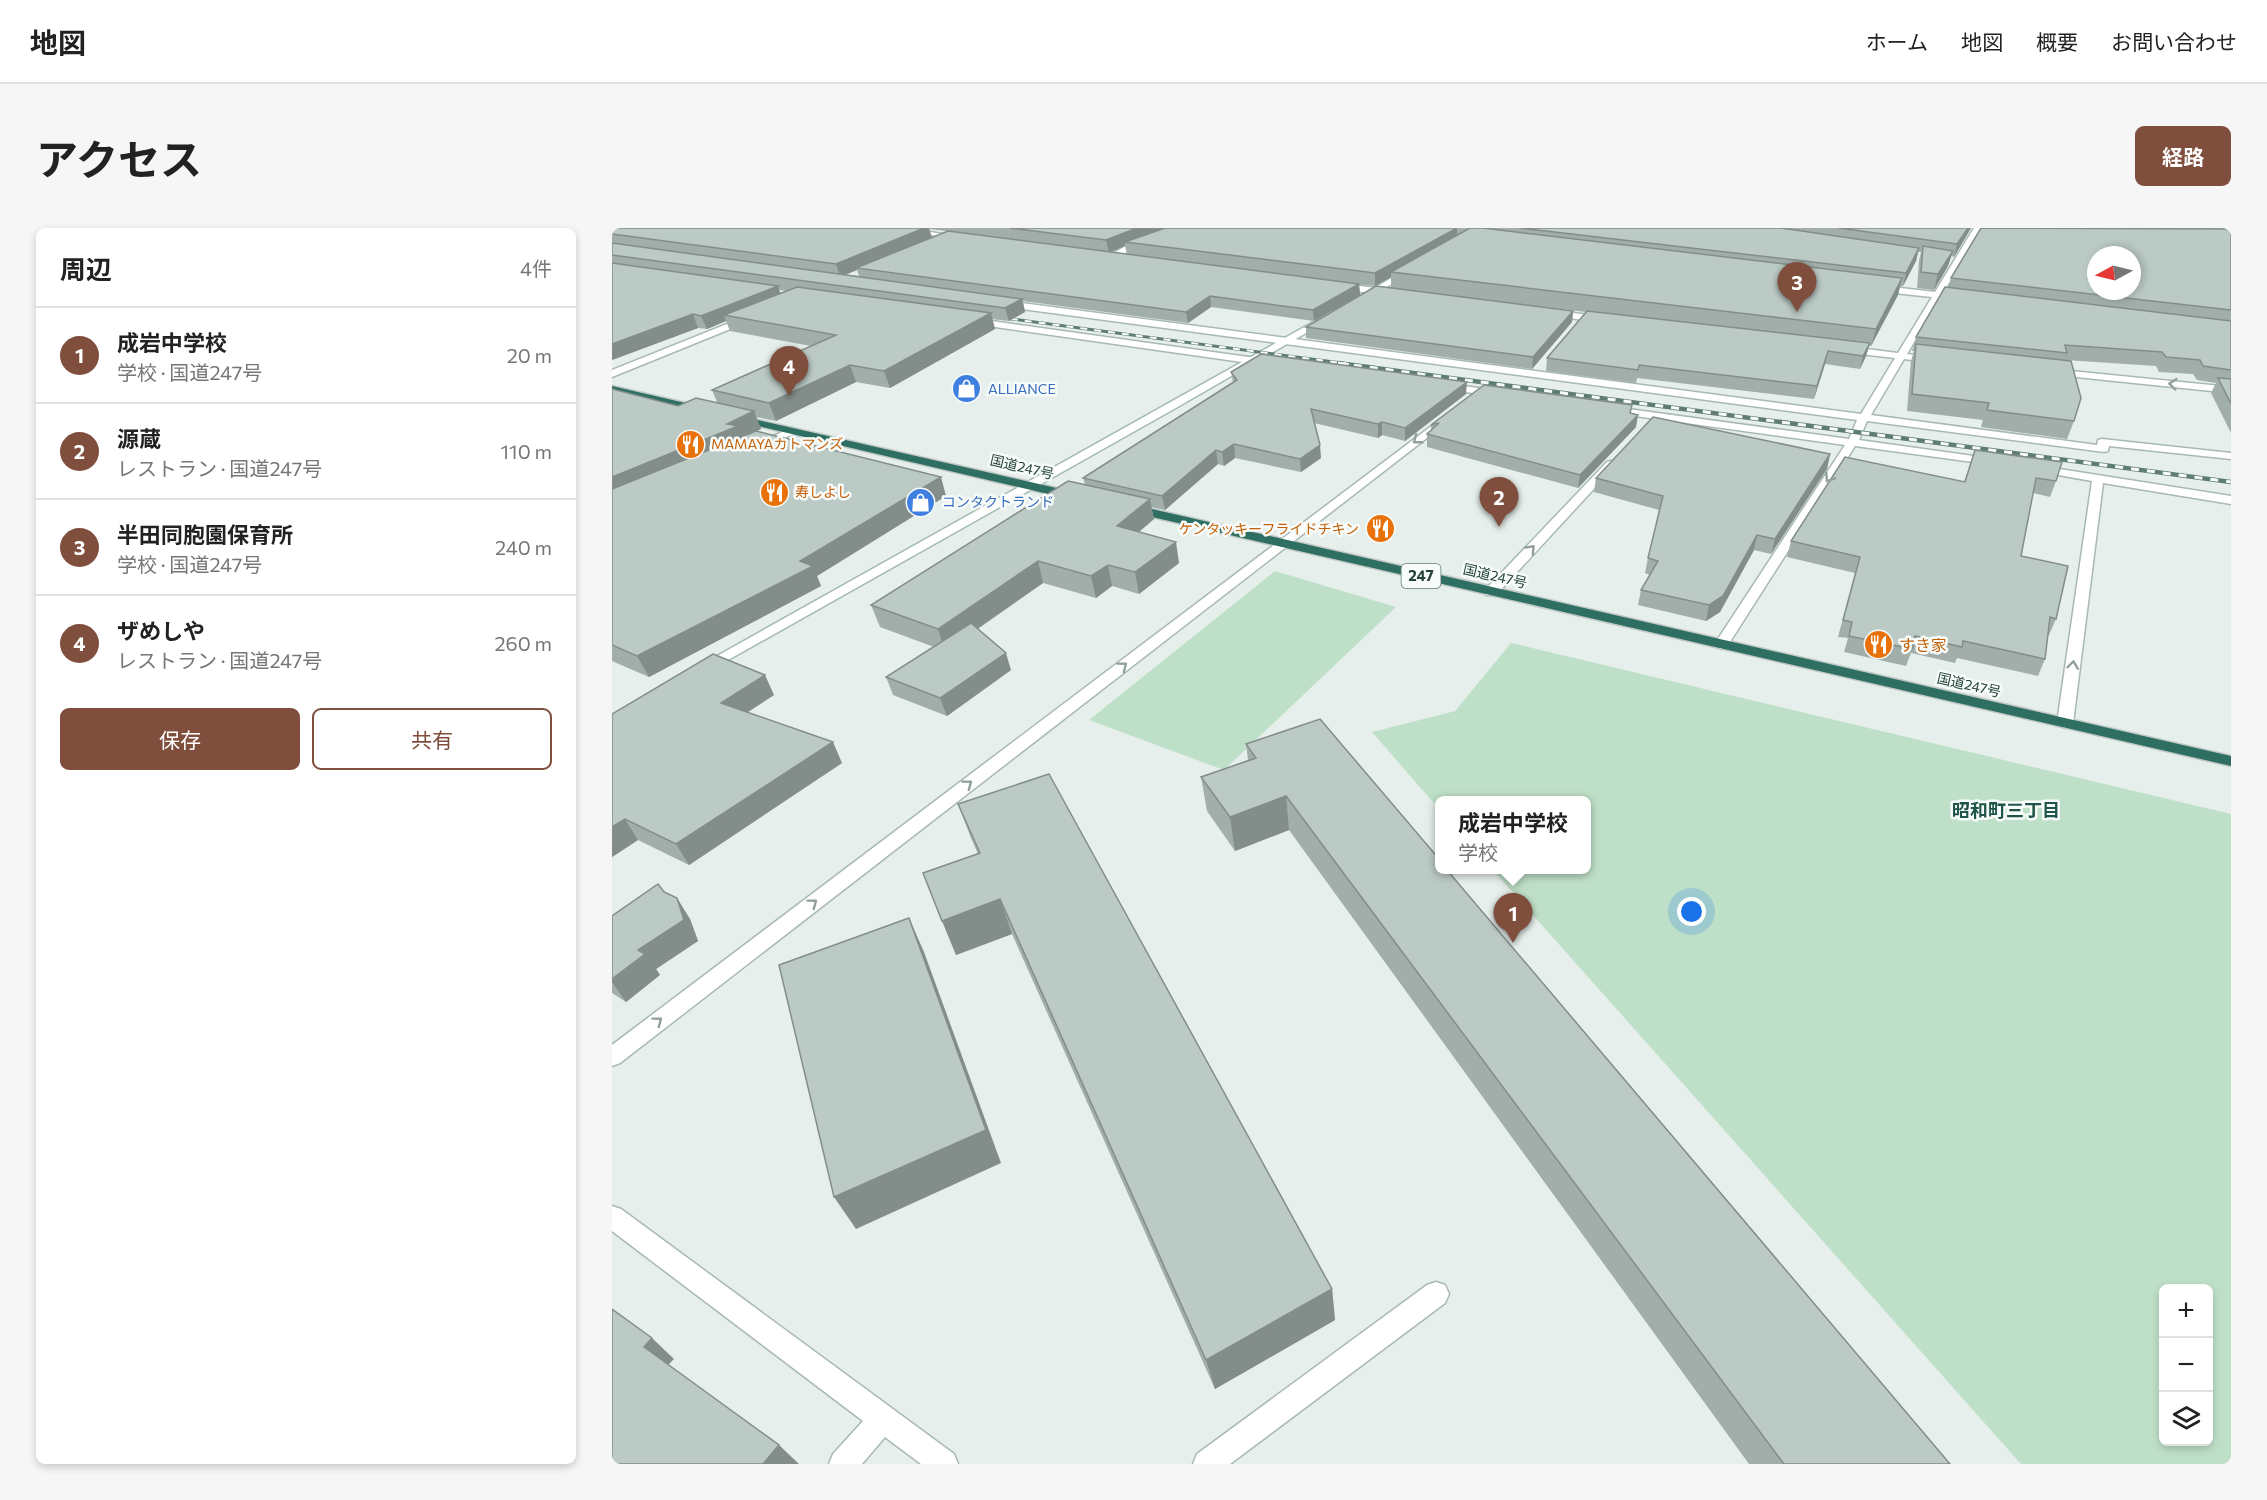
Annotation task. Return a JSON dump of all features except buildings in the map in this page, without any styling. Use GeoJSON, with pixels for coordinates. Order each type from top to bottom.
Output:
{"type":"FeatureCollection","features":[{"type":"Feature","properties":{"kind":"highway","name":"国道247号"},"geometry":{"type":"LineString","coordinates":[[612,389],[1085,498]]}},
{"type":"Feature","properties":{"kind":"highway","name":"国道247号"},"geometry":{"type":"LineString","coordinates":[[1120,506],[2231,761]]}},
{"type":"Feature","properties":{"kind":"street"},"geometry":{"type":"LineString","coordinates":[[888,228],[972,239]]}},
{"type":"Feature","properties":{"kind":"street"},"geometry":{"type":"LineString","coordinates":[[1108,259],[1130,247],[1189,228]]}},
{"type":"Feature","properties":{"kind":"street"},"geometry":{"type":"LineString","coordinates":[[1721,645],[1851,443],[1978,228]]}},
{"type":"Feature","properties":{"kind":"street"},"geometry":{"type":"LineString","coordinates":[[929,245],[966,231]]}},
{"type":"Feature","properties":{"kind":"street"},"geometry":{"type":"LineString","coordinates":[[1097,257],[1120,260]]}},
{"type":"Feature","properties":{"kind":"street"},"geometry":{"type":"LineString","coordinates":[[1946,260],[1957,262]]}},
{"type":"Feature","properties":{"kind":"street"},"geometry":{"type":"LineString","coordinates":[[1354,303],[1423,264]]}},
{"type":"Feature","properties":{"kind":"street"},"geometry":{"type":"LineString","coordinates":[[1322,285],[1405,295]]}},
{"type":"Feature","properties":{"kind":"street"},"geometry":{"type":"LineString","coordinates":[[1868,287],[1975,300]]}},
{"type":"Feature","properties":{"kind":"street"},"geometry":{"type":"LineString","coordinates":[[987,302],[1284,342],[1539,371],[1864,418],[2104,448],[2102,441],[2231,456]]}},
{"type":"Feature","properties":{"kind":"street"},"geometry":{"type":"LineString","coordinates":[[612,374],[767,311]]}},
{"type":"Feature","properties":{"kind":"street"},"geometry":{"type":"LineString","coordinates":[[1535,311],[1579,321],[1618,321]]}},
{"type":"Feature","properties":{"kind":"street"},"geometry":{"type":"LineString","coordinates":[[694,674],[1334,314]]}},
{"type":"Feature","properties":{"kind":"street"},"geometry":{"type":"LineString","coordinates":[[963,320],[1287,365]]}},
{"type":"Feature","properties":{"kind":"street"},"geometry":{"type":"LineString","coordinates":[[1831,348],[1942,361]]}},
{"type":"Feature","properties":{"kind":"street"},"geometry":{"type":"LineString","coordinates":[[2035,370],[2231,390]]}},
{"type":"Feature","properties":{"kind":"street"},"geometry":{"type":"LineString","coordinates":[[1435,385],[1471,399],[1515,396]]}},
{"type":"Feature","properties":{"kind":"street"},"geometry":{"type":"LineString","coordinates":[[612,1057],[1471,399]]}},
{"type":"Feature","properties":{"kind":"street"},"geometry":{"type":"LineString","coordinates":[[1598,408],[1652,420],[2001,463]]}},
{"type":"Feature","properties":{"kind":"street"},"geometry":{"type":"LineString","coordinates":[[742,452],[792,431]]}},
{"type":"Feature","properties":{"kind":"street"},"geometry":{"type":"LineString","coordinates":[[1491,592],[1624,450]]}},
{"type":"Feature","properties":{"kind":"street"},"geometry":{"type":"LineString","coordinates":[[2024,466],[2231,500]]}},
{"type":"Feature","properties":{"kind":"street"},"geometry":{"type":"LineString","coordinates":[[2066,723],[2097,477]]}},
{"type":"Feature","properties":{"kind":"street"},"geometry":{"type":"LineString","coordinates":[[612,1217],[944,1464]]}},
{"type":"Feature","properties":{"kind":"street"},"geometry":{"type":"LineString","coordinates":[[1207,1464],[1436,1294]]}},
{"type":"Feature","properties":{"kind":"street"},"geometry":{"type":"LineString","coordinates":[[843,1464],[882,1420]]}},
{"type":"Feature","properties":{"kind":"green space"},"geometry":{"type":"Polygon","coordinates":[[[1275,571],[1396,607],[1224,770],[1089,720],[1275,571]]]}},
{"type":"Feature","properties":{"kind":"green space"},"geometry":{"type":"Polygon","coordinates":[[[1511,643],[2231,814],[2231,1464],[2021,1464],[1497,874],[1591,874],[1591,796],[1435,796],[1435,804],[1372,732],[1455,711],[1511,643]]]}},
{"type":"Feature","properties":{"kind":"railway"},"geometry":{"type":"LineString","coordinates":[[997,317],[1349,364]]}},
{"type":"Feature","properties":{"kind":"railway"},"geometry":{"type":"LineString","coordinates":[[1338,363],[2231,482]]}},
{"type":"Feature","properties":{"kind":"place","name":"半田同胞園保育所"},"geometry":{"type":"Point","coordinates":[1797,312]}},
{"type":"Feature","properties":{"kind":"place","name":"ALLIANCE"},"geometry":{"type":"Point","coordinates":[967,389]}},
{"type":"Feature","properties":{"kind":"place","name":"ザめしや"},"geometry":{"type":"Point","coordinates":[789,396]}},
{"type":"Feature","properties":{"kind":"place","name":"MAMAYAカトマンズ"},"geometry":{"type":"Point","coordinates":[690,444]}},
{"type":"Feature","properties":{"kind":"place","name":"寿しよし"},"geometry":{"type":"Point","coordinates":[774,492]}},
{"type":"Feature","properties":{"kind":"place","name":"コンタクトランド"},"geometry":{"type":"Point","coordinates":[921,502]}},
{"type":"Feature","properties":{"kind":"place","name":"源蔵"},"geometry":{"type":"Point","coordinates":[1499,527]}},
{"type":"Feature","properties":{"kind":"place","name":"ケンタッキーフライドチキン"},"geometry":{"type":"Point","coordinates":[1380,529]}},
{"type":"Feature","properties":{"kind":"place","name":"すき家"},"geometry":{"type":"Point","coordinates":[1878,645]}},
{"type":"Feature","properties":{"kind":"place","name":"成岩中学校"},"geometry":{"type":"Point","coordinates":[1513,943]}},
{"type":"Feature","properties":{"kind":"district","name":"昭和町三丁目"},"geometry":{"type":"Point","coordinates":[2006,811]}}]}
